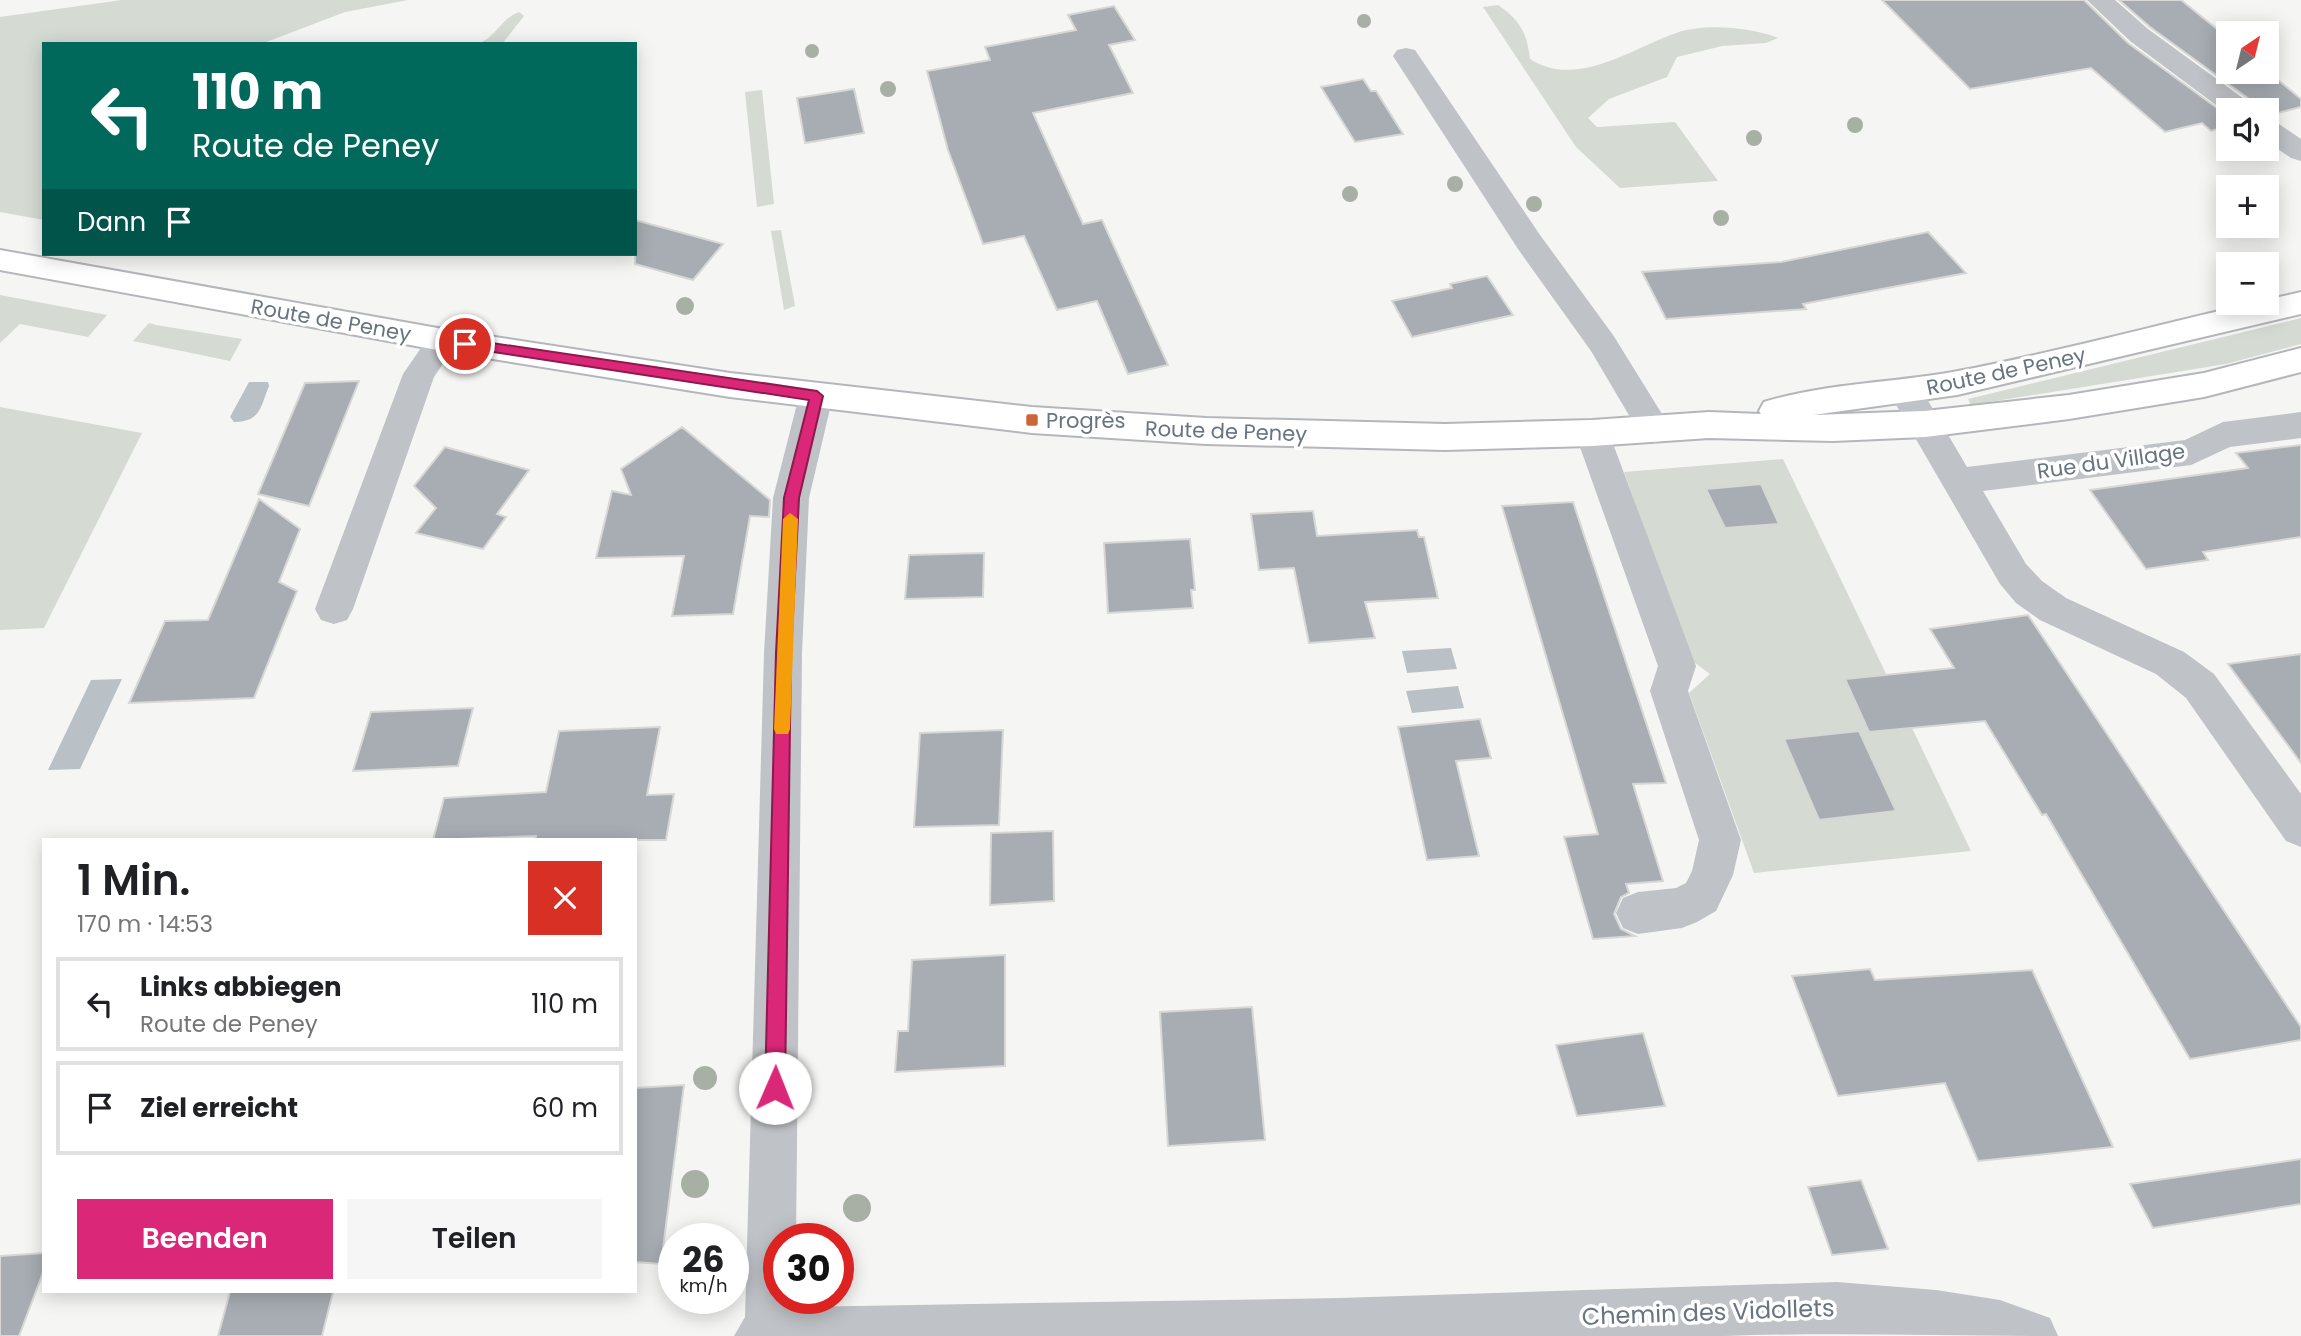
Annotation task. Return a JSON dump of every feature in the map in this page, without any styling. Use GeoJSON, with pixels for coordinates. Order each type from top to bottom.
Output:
{"type":"FeatureCollection","features":[{"type":"Feature","properties":{"kind":"main road","name":"Route de Peney"},"geometry":{"type":"LineString","coordinates":[[0,260],[443,340],[817,396],[1032,420],[1193,430],[1392,437],[1592,433],[1709,425],[1833,428],[1926,424],[2069,407],[2204,385],[2301,360]]}},
{"type":"Feature","properties":{"kind":"main road","name":"Route de Peney"},"geometry":{"type":"LineString","coordinates":[[1709,425],[1820,401],[1957,383],[2301,303]]}},
{"type":"Feature","properties":{"kind":"street"},"geometry":{"type":"LineString","coordinates":[[2100,0],[2139,35],[2225,98]]}},
{"type":"Feature","properties":{"kind":"street"},"geometry":{"type":"LineString","coordinates":[[1406,56],[1529,242],[1602,343],[1655,430]]}},
{"type":"Feature","properties":{"kind":"street"},"geometry":{"type":"LineString","coordinates":[[2279,137],[2301,152]]}},
{"type":"Feature","properties":{"kind":"street"},"geometry":{"type":"LineString","coordinates":[[334,609],[419,373],[443,340]]}},
{"type":"Feature","properties":{"kind":"street"},"geometry":{"type":"LineString","coordinates":[[1905,391],[2013,574],[2029,592],[2053,609],[2170,663],[2200,687],[2301,828]]}},
{"type":"Feature","properties":{"kind":"street"},"geometry":{"type":"LineString","coordinates":[[765,1334],[791,498],[817,396]]}},
{"type":"Feature","properties":{"kind":"street","name":"Rue du Village"},"geometry":{"type":"LineString","coordinates":[[1959,481],[2191,452],[2223,435],[2301,425]]}},
{"type":"Feature","properties":{"kind":"street"},"geometry":{"type":"LineString","coordinates":[[1592,433],[1677,666],[1669,691],[1720,840],[1712,875],[1701,897],[1682,908],[1638,913]]}},
{"type":"Feature","properties":{"kind":"street","name":"Chemin des Vidollets"},"geometry":{"type":"LineString","coordinates":[[765,1334],[1341,1329],[1838,1307],[1936,1315],[2000,1326],[2032,1336]]}},
{"type":"Feature","properties":{"kind":"shaded area"},"geometry":{"type":"Polygon","coordinates":[[[122,0],[408,0],[345,12],[266,42],[42,42],[42,220],[0,212],[0,17],[122,0]]]}},
{"type":"Feature","properties":{"kind":"shaded area"},"geometry":{"type":"Polygon","coordinates":[[[1498,5],[1512,16],[1521,28],[1530,59],[1548,67],[1566,70],[1603,63],[1676,33],[1700,28],[1755,31],[1778,38],[1766,43],[1722,46],[1677,57],[1667,77],[1609,99],[1588,118],[1597,127],[1675,122],[1718,181],[1620,188],[1576,147],[1483,7],[1498,5]]]}},
{"type":"Feature","properties":{"kind":"shaded area"},"geometry":{"type":"Polygon","coordinates":[[[519,12],[524,16],[504,42],[482,42],[489,37],[519,12]]]}},
{"type":"Feature","properties":{"kind":"shaded area"},"geometry":{"type":"Polygon","coordinates":[[[762,90],[774,204],[757,207],[745,92],[762,90]]]}},
{"type":"Feature","properties":{"kind":"shaded area"},"geometry":{"type":"Polygon","coordinates":[[[781,230],[795,306],[784,310],[771,231],[781,230]]]}},
{"type":"Feature","properties":{"kind":"shaded area"},"geometry":{"type":"Polygon","coordinates":[[[0,295],[107,315],[88,337],[20,324],[0,343],[0,295]]]}},
{"type":"Feature","properties":{"kind":"shaded area"},"geometry":{"type":"Polygon","coordinates":[[[2301,318],[2301,344],[2226,364],[1971,405],[1968,399],[2301,318]]]}},
{"type":"Feature","properties":{"kind":"shaded area"},"geometry":{"type":"Polygon","coordinates":[[[149,323],[242,339],[230,361],[133,341],[149,323]]]}},
{"type":"Feature","properties":{"kind":"shaded area"},"geometry":{"type":"Polygon","coordinates":[[[249,382],[268,382],[269,386],[255,416],[234,422],[230,417],[249,382]]]}},
{"type":"Feature","properties":{"kind":"shaded area"},"geometry":{"type":"Polygon","coordinates":[[[0,407],[142,433],[44,628],[0,630],[0,407]]]}},
{"type":"Feature","properties":{"kind":"shaded area"},"geometry":{"type":"Polygon","coordinates":[[[1783,459],[1971,851],[1754,873],[1689,693],[1710,674],[1691,660],[1624,472],[1783,459]]]}},
{"type":"Feature","properties":{"kind":"shaded area"},"geometry":{"type":"Polygon","coordinates":[[[1451,648],[1457,669],[1407,673],[1402,651],[1451,648]]]}},
{"type":"Feature","properties":{"kind":"shaded area"},"geometry":{"type":"Polygon","coordinates":[[[122,679],[80,769],[48,770],[91,680],[122,679]]]}},
{"type":"Feature","properties":{"kind":"shaded area"},"geometry":{"type":"Polygon","coordinates":[[[1458,686],[1464,708],[1412,713],[1406,691],[1458,686]]]}},
{"type":"Feature","properties":{"kind":"building"},"geometry":{"type":"Polygon","coordinates":[[[1882,0],[2084,0],[2128,43],[2216,107],[2216,130],[2211,131],[2202,123],[2165,132],[2091,68],[1970,89],[1882,0]]]}},
{"type":"Feature","properties":{"kind":"building"},"geometry":{"type":"Polygon","coordinates":[[[2119,0],[2181,0],[2216,28],[2216,75],[2150,27],[2119,0]]]}},
{"type":"Feature","properties":{"kind":"building"},"geometry":{"type":"Polygon","coordinates":[[[1114,6],[1135,40],[1109,45],[1133,93],[1033,113],[1083,224],[1102,220],[1168,365],[1128,374],[1097,301],[1057,310],[1024,236],[983,244],[948,150],[927,71],[990,60],[985,47],[1076,30],[1068,15],[1114,6]]]}},
{"type":"Feature","properties":{"kind":"building"},"geometry":{"type":"Polygon","coordinates":[[[1363,79],[1371,91],[1376,91],[1403,134],[1355,142],[1321,87],[1363,79]]]}},
{"type":"Feature","properties":{"kind":"building"},"geometry":{"type":"Polygon","coordinates":[[[2279,81],[2301,99],[2301,107],[2279,113],[2279,98],[2248,98],[2228,84],[2279,84],[2279,81]]]}},
{"type":"Feature","properties":{"kind":"building"},"geometry":{"type":"Polygon","coordinates":[[[854,89],[864,133],[805,143],[797,98],[854,89]]]}},
{"type":"Feature","properties":{"kind":"building"},"geometry":{"type":"Polygon","coordinates":[[[637,221],[723,244],[693,280],[635,264],[637,221]]]}},
{"type":"Feature","properties":{"kind":"building"},"geometry":{"type":"Polygon","coordinates":[[[1928,232],[1966,273],[1803,304],[1806,309],[1666,319],[1642,272],[1781,262],[1928,232]]]}},
{"type":"Feature","properties":{"kind":"building"},"geometry":{"type":"Polygon","coordinates":[[[1487,276],[1513,315],[1412,337],[1392,301],[1452,288],[1450,284],[1487,276]]]}},
{"type":"Feature","properties":{"kind":"building"},"geometry":{"type":"Polygon","coordinates":[[[359,381],[309,506],[258,494],[305,383],[359,381]]]}},
{"type":"Feature","properties":{"kind":"building"},"geometry":{"type":"Polygon","coordinates":[[[682,427],[770,500],[769,517],[750,516],[733,614],[672,616],[684,556],[596,558],[612,491],[631,495],[621,469],[682,427]]]}},
{"type":"Feature","properties":{"kind":"building"},"geometry":{"type":"Polygon","coordinates":[[[2301,445],[2301,537],[2203,552],[2208,560],[2146,569],[2090,490],[2248,468],[2236,453],[2301,445]]]}},
{"type":"Feature","properties":{"kind":"building"},"geometry":{"type":"Polygon","coordinates":[[[445,447],[529,470],[497,514],[506,517],[483,549],[416,533],[436,508],[414,486],[445,447]]]}},
{"type":"Feature","properties":{"kind":"building"},"geometry":{"type":"Polygon","coordinates":[[[1761,484],[1779,524],[1725,528],[1706,489],[1761,484]]]}},
{"type":"Feature","properties":{"kind":"building"},"geometry":{"type":"Polygon","coordinates":[[[259,499],[300,529],[279,582],[297,591],[254,698],[129,703],[165,621],[208,620],[259,499]]]}},
{"type":"Feature","properties":{"kind":"building"},"geometry":{"type":"Polygon","coordinates":[[[1573,502],[1666,783],[1633,784],[1663,881],[1626,884],[1629,893],[1621,897],[1614,914],[1621,929],[1635,936],[1593,939],[1564,837],[1598,834],[1502,506],[1573,502]]]}},
{"type":"Feature","properties":{"kind":"building"},"geometry":{"type":"Polygon","coordinates":[[[1313,511],[1317,536],[1417,530],[1419,537],[1424,537],[1438,598],[1365,602],[1375,638],[1309,643],[1294,568],[1259,570],[1251,514],[1313,511]]]}},
{"type":"Feature","properties":{"kind":"building"},"geometry":{"type":"Polygon","coordinates":[[[1190,539],[1195,590],[1191,590],[1193,608],[1108,613],[1104,543],[1190,539]]]}},
{"type":"Feature","properties":{"kind":"building"},"geometry":{"type":"Polygon","coordinates":[[[984,553],[983,597],[905,599],[909,555],[984,553]]]}},
{"type":"Feature","properties":{"kind":"building"},"geometry":{"type":"Polygon","coordinates":[[[2028,615],[2301,1027],[2301,1040],[2190,1059],[2046,814],[2042,815],[1985,721],[1869,732],[1845,679],[1954,668],[1930,629],[2028,615]]]}},
{"type":"Feature","properties":{"kind":"building"},"geometry":{"type":"Polygon","coordinates":[[[2301,654],[2301,763],[2228,664],[2301,654]]]}},
{"type":"Feature","properties":{"kind":"building"},"geometry":{"type":"Polygon","coordinates":[[[473,708],[458,766],[353,771],[371,712],[473,708]]]}},
{"type":"Feature","properties":{"kind":"building"},"geometry":{"type":"Polygon","coordinates":[[[1480,719],[1491,758],[1456,761],[1479,856],[1427,860],[1398,727],[1480,719]]]}},
{"type":"Feature","properties":{"kind":"building"},"geometry":{"type":"Polygon","coordinates":[[[660,727],[647,795],[674,794],[666,840],[536,836],[434,838],[444,798],[546,792],[559,731],[660,727]]]}},
{"type":"Feature","properties":{"kind":"building"},"geometry":{"type":"Polygon","coordinates":[[[1003,730],[999,825],[914,827],[920,733],[1003,730]]]}},
{"type":"Feature","properties":{"kind":"building"},"geometry":{"type":"Polygon","coordinates":[[[1859,731],[1896,811],[1819,820],[1784,739],[1859,731]]]}},
{"type":"Feature","properties":{"kind":"building"},"geometry":{"type":"Polygon","coordinates":[[[1053,831],[1054,901],[990,905],[991,833],[1053,831]]]}},
{"type":"Feature","properties":{"kind":"building"},"geometry":{"type":"Polygon","coordinates":[[[1005,955],[1005,1066],[895,1072],[898,1031],[908,1031],[912,960],[1005,955]]]}},
{"type":"Feature","properties":{"kind":"building"},"geometry":{"type":"Polygon","coordinates":[[[1870,969],[1875,980],[2032,970],[2113,1147],[1978,1161],[1945,1083],[1838,1096],[1792,976],[1870,969]]]}},
{"type":"Feature","properties":{"kind":"building"},"geometry":{"type":"Polygon","coordinates":[[[1252,1007],[1265,1140],[1168,1146],[1160,1012],[1252,1007]]]}},
{"type":"Feature","properties":{"kind":"building"},"geometry":{"type":"Polygon","coordinates":[[[1643,1033],[1665,1106],[1577,1116],[1556,1045],[1643,1033]]]}},
{"type":"Feature","properties":{"kind":"building"},"geometry":{"type":"Polygon","coordinates":[[[684,1085],[666,1223],[658,1223],[658,1264],[637,1262],[637,1088],[684,1085]]]}},
{"type":"Feature","properties":{"kind":"building"},"geometry":{"type":"Polygon","coordinates":[[[2301,1159],[2301,1204],[2153,1228],[2130,1184],[2301,1159]]]}},
{"type":"Feature","properties":{"kind":"building"},"geometry":{"type":"Polygon","coordinates":[[[1861,1180],[1888,1249],[1832,1255],[1808,1187],[1861,1180]]]}},
{"type":"Feature","properties":{"kind":"building"},"geometry":{"type":"Polygon","coordinates":[[[42,1253],[42,1275],[19,1336],[0,1336],[0,1256],[42,1253]]]}},
{"type":"Feature","properties":{"kind":"building"},"geometry":{"type":"Polygon","coordinates":[[[230,1293],[333,1293],[322,1336],[218,1336],[230,1293]]]}},
{"type":"Feature","properties":{"kind":"slow traffic"},"geometry":{"type":"LineString","coordinates":[[782,729],[790,519]]}},
{"type":"Feature","properties":{"kind":"place","name":"Progrès"},"geometry":{"type":"Point","coordinates":[1032,420]}},
{"type":"Feature","properties":{"kind":"route"},"geometry":{"type":"LineString","coordinates":[[465,344],[817,396],[791,498],[783,653],[775,1088]]}}]}
